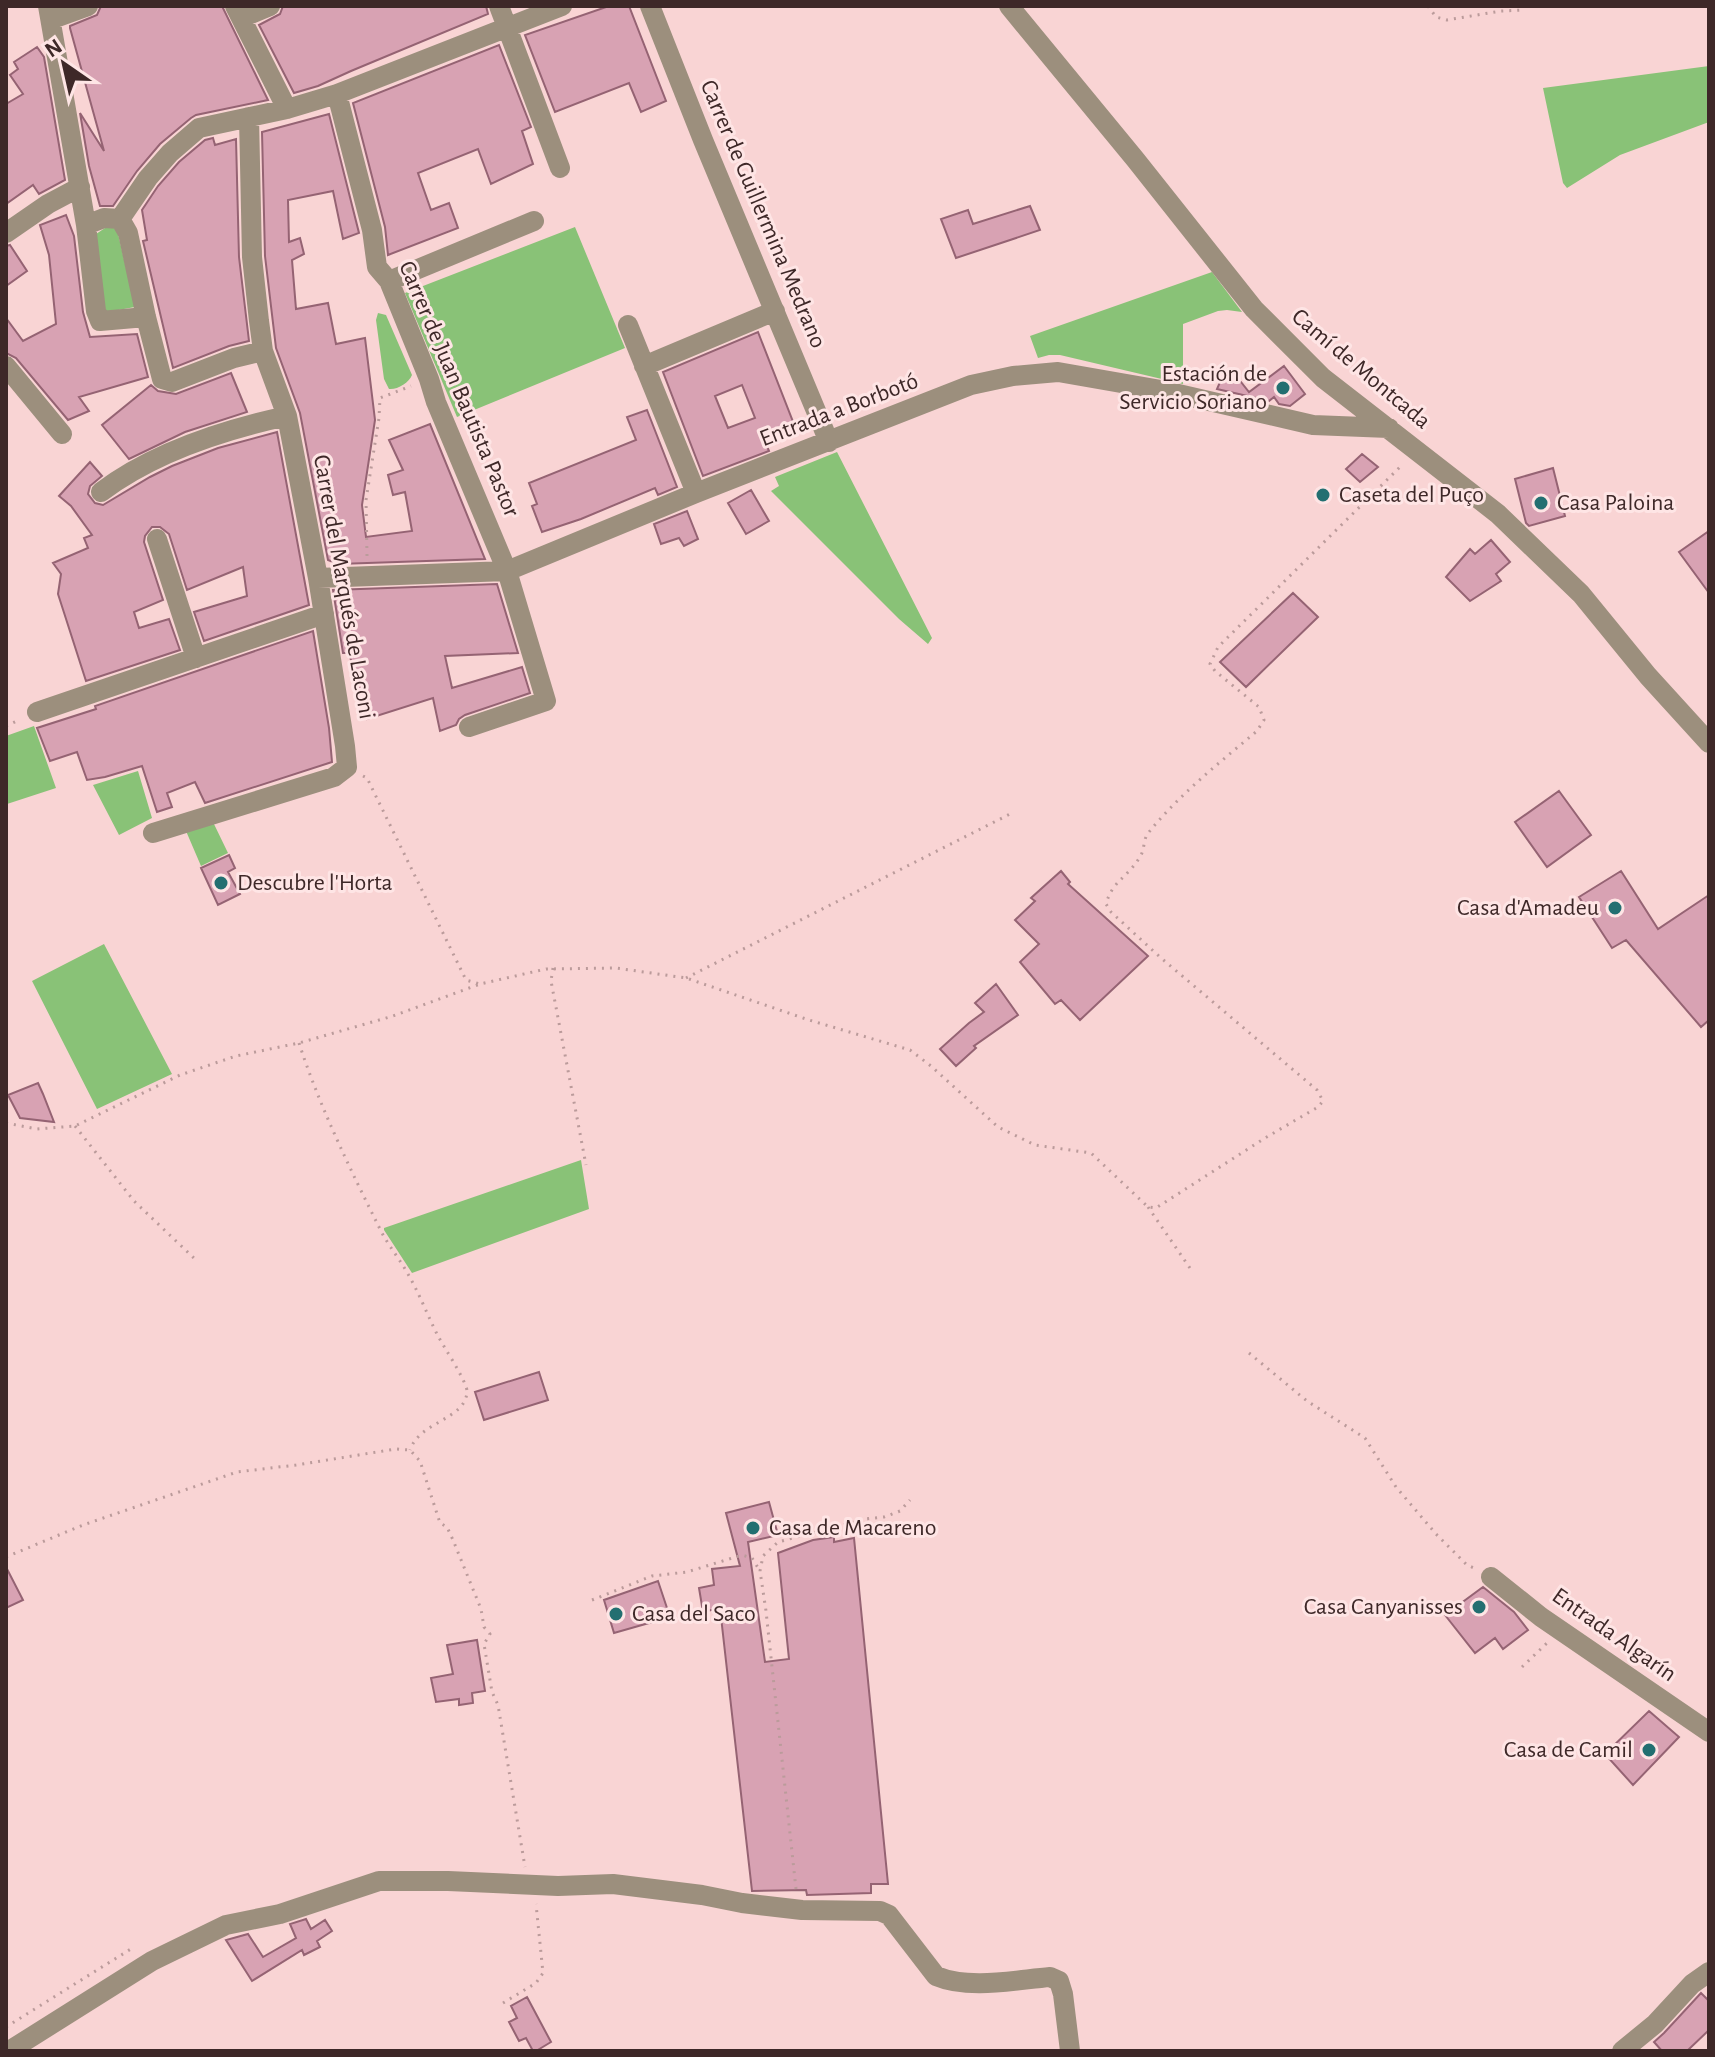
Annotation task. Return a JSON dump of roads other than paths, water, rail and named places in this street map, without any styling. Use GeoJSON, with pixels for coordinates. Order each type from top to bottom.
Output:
{"type":"FeatureCollection","features":[{"type":"Feature","properties":{"kind":"street"},"geometry":{"type":"LineString","coordinates":[[88,6],[50,13],[86,225],[96,311],[100,321],[146,317]]}},
{"type":"Feature","properties":{"kind":"street"},"geometry":{"type":"LineString","coordinates":[[270,6],[238,12],[287,109]]}},
{"type":"Feature","properties":{"kind":"street"},"geometry":{"type":"LineString","coordinates":[[499,6],[560,168]]}},
{"type":"Feature","properties":{"kind":"street"},"geometry":{"type":"LineString","coordinates":[[120,219],[148,178],[170,153],[199,128],[287,109],[337,94],[562,6]]}},
{"type":"Feature","properties":{"kind":"street","name":"Carrer de Guillermina Medrano"},"geometry":{"type":"LineString","coordinates":[[650,6],[829,442]]}},
{"type":"Feature","properties":{"kind":"street","name":"Camí de Montcada"},"geometry":{"type":"LineString","coordinates":[[1009,6],[1254,309],[1323,378],[1498,514],[1581,594],[1648,676],[1709,743]]}},
{"type":"Feature","properties":{"kind":"street","name":"Carrer de Juan Bautista Pastor"},"geometry":{"type":"LineString","coordinates":[[337,94],[372,230],[377,267],[389,281],[507,571],[546,701],[469,727]]}},
{"type":"Feature","properties":{"kind":"street","name":"Carrer del Marqués de Laconi"},"geometry":{"type":"LineString","coordinates":[[153,833],[334,777],[347,767],[318,578],[287,416],[263,351],[252,257],[249,117]]}},
{"type":"Feature","properties":{"kind":"street"},"geometry":{"type":"LineString","coordinates":[[6,233],[48,204],[81,194]]}},
{"type":"Feature","properties":{"kind":"street"},"geometry":{"type":"LineString","coordinates":[[86,225],[104,218],[120,219]]}},
{"type":"Feature","properties":{"kind":"street"},"geometry":{"type":"LineString","coordinates":[[120,219],[128,233],[162,379],[172,382],[234,358],[263,351]]}},
{"type":"Feature","properties":{"kind":"street"},"geometry":{"type":"LineString","coordinates":[[389,281],[534,221]]}},
{"type":"Feature","properties":{"kind":"street"},"geometry":{"type":"LineString","coordinates":[[644,366],[775,311]]}},
{"type":"Feature","properties":{"kind":"street"},"geometry":{"type":"LineString","coordinates":[[628,325],[696,493]]}},
{"type":"Feature","properties":{"kind":"street"},"geometry":{"type":"LineString","coordinates":[[6,366],[62,434]]}},
{"type":"Feature","properties":{"kind":"street","name":"Entrada a Borbotó"},"geometry":{"type":"LineString","coordinates":[[318,578],[507,571],[971,385],[1013,376],[1058,372],[1161,390],[1313,425],[1389,428]]}},
{"type":"Feature","properties":{"kind":"street"},"geometry":{"type":"LineString","coordinates":[[101,492],[149,462],[199,442],[287,416]]}},
{"type":"Feature","properties":{"kind":"street"},"geometry":{"type":"LineString","coordinates":[[157,539],[196,658]]}},
{"type":"Feature","properties":{"kind":"street"},"geometry":{"type":"LineString","coordinates":[[37,712],[324,614]]}},
{"type":"Feature","properties":{"kind":"street","name":"Entrada Algarín"},"geometry":{"type":"LineString","coordinates":[[1491,1577],[1563,1632],[1709,1732]]}},
{"type":"Feature","properties":{"kind":"street"},"geometry":{"type":"LineString","coordinates":[[9,2051],[152,1961],[226,1925],[280,1914],[379,1881],[558,1886],[613,1884],[792,1909],[880,1911],[889,1915],[936,1976],[947,1981],[970,1984],[1050,1977],[1059,1981],[1070,2051]]}},
{"type":"Feature","properties":{"kind":"street"},"geometry":{"type":"LineString","coordinates":[[1622,2051],[1655,2024],[1692,1984],[1709,1972]]}},
{"type":"Feature","properties":{"kind":"place","name":"Estación de Servicio Soriano"},"geometry":{"type":"Point","coordinates":[1283,388]}},
{"type":"Feature","properties":{"kind":"place","name":"Caseta del Puço"},"geometry":{"type":"Point","coordinates":[1323,495]}},
{"type":"Feature","properties":{"kind":"place","name":"Casa Paloina"},"geometry":{"type":"Point","coordinates":[1541,503]}},
{"type":"Feature","properties":{"kind":"place","name":"Descubre l'Horta"},"geometry":{"type":"Point","coordinates":[221,883]}},
{"type":"Feature","properties":{"kind":"place","name":"Casa d'Amadeu"},"geometry":{"type":"Point","coordinates":[1615,908]}},
{"type":"Feature","properties":{"kind":"place","name":"Casa de Macareno"},"geometry":{"type":"Point","coordinates":[753,1528]}},
{"type":"Feature","properties":{"kind":"place","name":"Casa Canyanisses"},"geometry":{"type":"Point","coordinates":[1479,1607]}},
{"type":"Feature","properties":{"kind":"place","name":"Casa del Saco"},"geometry":{"type":"Point","coordinates":[616,1614]}},
{"type":"Feature","properties":{"kind":"place","name":"Casa de Camil"},"geometry":{"type":"Point","coordinates":[1649,1750]}}]}
